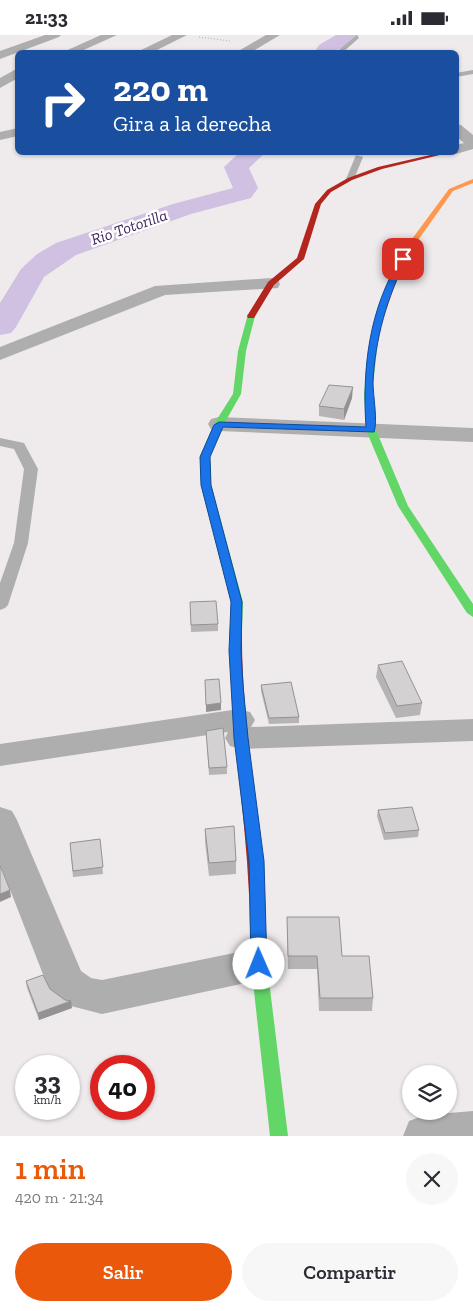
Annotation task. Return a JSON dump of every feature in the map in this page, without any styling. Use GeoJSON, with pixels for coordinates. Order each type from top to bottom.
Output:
{"type":"FeatureCollection","features":[{"type":"Feature","properties":{"kind":"street"},"geometry":{"type":"LineString","coordinates":[[0,55],[55,35]]}},
{"type":"Feature","properties":{"kind":"street"},"geometry":{"type":"LineString","coordinates":[[74,50],[111,35]]}},
{"type":"Feature","properties":{"kind":"street"},"geometry":{"type":"LineString","coordinates":[[147,50],[181,35]]}},
{"type":"Feature","properties":{"kind":"street"},"geometry":{"type":"LineString","coordinates":[[246,50],[274,35]]}},
{"type":"Feature","properties":{"kind":"street"},"geometry":{"type":"LineString","coordinates":[[0,83],[15,74]]}},
{"type":"Feature","properties":{"kind":"street"},"geometry":{"type":"LineString","coordinates":[[0,89],[15,86]]}},
{"type":"Feature","properties":{"kind":"street"},"geometry":{"type":"LineString","coordinates":[[459,125],[472,142],[472,145],[459,149]]}},
{"type":"Feature","properties":{"kind":"street"},"geometry":{"type":"LineString","coordinates":[[0,136],[15,132]]}},
{"type":"Feature","properties":{"kind":"street"},"geometry":{"type":"LineString","coordinates":[[279,1136],[259,964],[256,861],[240,729],[235,651],[237,602],[206,485],[205,457],[219,425],[237,394],[242,351],[250,318],[271,284],[300,259],[318,204],[330,191],[350,179],[380,168],[435,155]]}},
{"type":"Feature","properties":{"kind":"street"},"geometry":{"type":"LineString","coordinates":[[472,183],[451,190],[413,243],[394,276],[378,325],[370,365],[368,394],[371,430],[403,506],[473,613]]}},
{"type":"Feature","properties":{"kind":"street"},"geometry":{"type":"LineString","coordinates":[[0,354],[162,290],[271,284]]}},
{"type":"Feature","properties":{"kind":"street"},"geometry":{"type":"LineString","coordinates":[[219,425],[473,435]]}},
{"type":"Feature","properties":{"kind":"street"},"geometry":{"type":"LineString","coordinates":[[0,755],[240,729],[473,730]]}},
{"type":"Feature","properties":{"kind":"street"},"geometry":{"type":"LineString","coordinates":[[0,820],[66,982],[81,993],[102,997],[259,964]]}},
{"type":"Feature","properties":{"kind":"street"},"geometry":{"type":"LineString","coordinates":[[426,1136],[473,1132]]}},
{"type":"Feature","properties":{"kind":"lane"},"geometry":{"type":"LineString","coordinates":[[342,50],[357,37]]}},
{"type":"Feature","properties":{"kind":"lane"},"geometry":{"type":"LineString","coordinates":[[459,74],[473,72]]}},
{"type":"Feature","properties":{"kind":"lane"},"geometry":{"type":"LineString","coordinates":[[350,179],[359,157]]}},
{"type":"Feature","properties":{"kind":"lane"},"geometry":{"type":"LineString","coordinates":[[0,442],[19,446],[31,469],[21,543],[0,605]]}},
{"type":"Feature","properties":{"kind":"path"},"geometry":{"type":"LineString","coordinates":[[198,37],[255,45]]}},
{"type":"Feature","properties":{"kind":"building"},"geometry":{"type":"Polygon","coordinates":[[[329,385],[353,387],[344,409],[319,406],[329,385]]]}},
{"type":"Feature","properties":{"kind":"building"},"geometry":{"type":"Polygon","coordinates":[[[216,601],[218,624],[191,625],[190,602],[216,601]]]}},
{"type":"Feature","properties":{"kind":"building"},"geometry":{"type":"Polygon","coordinates":[[[402,661],[422,703],[397,706],[378,665],[402,661]]]}},
{"type":"Feature","properties":{"kind":"building"},"geometry":{"type":"Polygon","coordinates":[[[219,679],[221,703],[206,705],[205,680],[219,679]]]}},
{"type":"Feature","properties":{"kind":"building"},"geometry":{"type":"Polygon","coordinates":[[[291,682],[299,717],[269,718],[261,685],[291,682]]]}},
{"type":"Feature","properties":{"kind":"building"},"geometry":{"type":"Polygon","coordinates":[[[223,728],[227,767],[209,768],[206,731],[223,728]]]}},
{"type":"Feature","properties":{"kind":"building"},"geometry":{"type":"Polygon","coordinates":[[[412,807],[419,830],[385,833],[378,810],[412,807]]]}},
{"type":"Feature","properties":{"kind":"building"},"geometry":{"type":"Polygon","coordinates":[[[234,826],[236,861],[209,863],[205,829],[234,826]]]}},
{"type":"Feature","properties":{"kind":"building"},"geometry":{"type":"Polygon","coordinates":[[[100,839],[103,867],[73,871],[70,843],[100,839]]]}},
{"type":"Feature","properties":{"kind":"building"},"geometry":{"type":"Polygon","coordinates":[[[0,865],[10,890],[0,894],[0,865]]]}},
{"type":"Feature","properties":{"kind":"building"},"geometry":{"type":"Polygon","coordinates":[[[287,917],[339,917],[342,956],[369,956],[373,998],[320,998],[317,956],[288,956],[287,917]]]}},
{"type":"Feature","properties":{"kind":"building"},"geometry":{"type":"Polygon","coordinates":[[[43,975],[50,989],[65,1000],[71,1001],[38,1013],[26,981],[43,975]]]}},
{"type":"Feature","properties":{"kind":"waterway","name":"Rio Totorilla"},"geometry":{"type":"LineString","coordinates":[[324,50],[349,35]]}},
{"type":"Feature","properties":{"kind":"waterway","name":"Rio Totorilla"},"geometry":{"type":"LineString","coordinates":[[0,326],[31,275],[38,267],[66,249],[182,209],[242,193],[246,188],[236,167],[251,155]]}},
{"type":"Feature","properties":{"kind":"traffic: fast"},"geometry":{"type":"LineString","coordinates":[[236,630],[237,602],[206,485],[205,456],[219,424],[237,394],[242,351],[251,316]]}},
{"type":"Feature","properties":{"kind":"traffic: fast"},"geometry":{"type":"LineString","coordinates":[[373,349],[368,394],[371,430],[403,506],[473,613]]}},
{"type":"Feature","properties":{"kind":"traffic: fast"},"geometry":{"type":"LineString","coordinates":[[257,894],[259,964],[279,1136]]}},
{"type":"Feature","properties":{"kind":"traffic: slow"},"geometry":{"type":"LineString","coordinates":[[373,349],[377,326],[394,276],[413,243],[451,190],[473,181]]}},
{"type":"Feature","properties":{"kind":"traffic: jam"},"geometry":{"type":"LineString","coordinates":[[251,316],[271,284],[300,259],[318,204],[329,191],[350,179],[380,168],[436,155]]}},
{"type":"Feature","properties":{"kind":"traffic: jam"},"geometry":{"type":"LineString","coordinates":[[236,630],[237,696],[252,828],[257,894]]}},
{"type":"Feature","properties":{"kind":"route"},"geometry":{"type":"LineString","coordinates":[[259,964],[256,861],[239,720],[235,651],[237,602],[206,485],[205,457],[219,425],[371,430],[368,394],[370,365],[378,325],[394,276],[403,259]]}}]}
